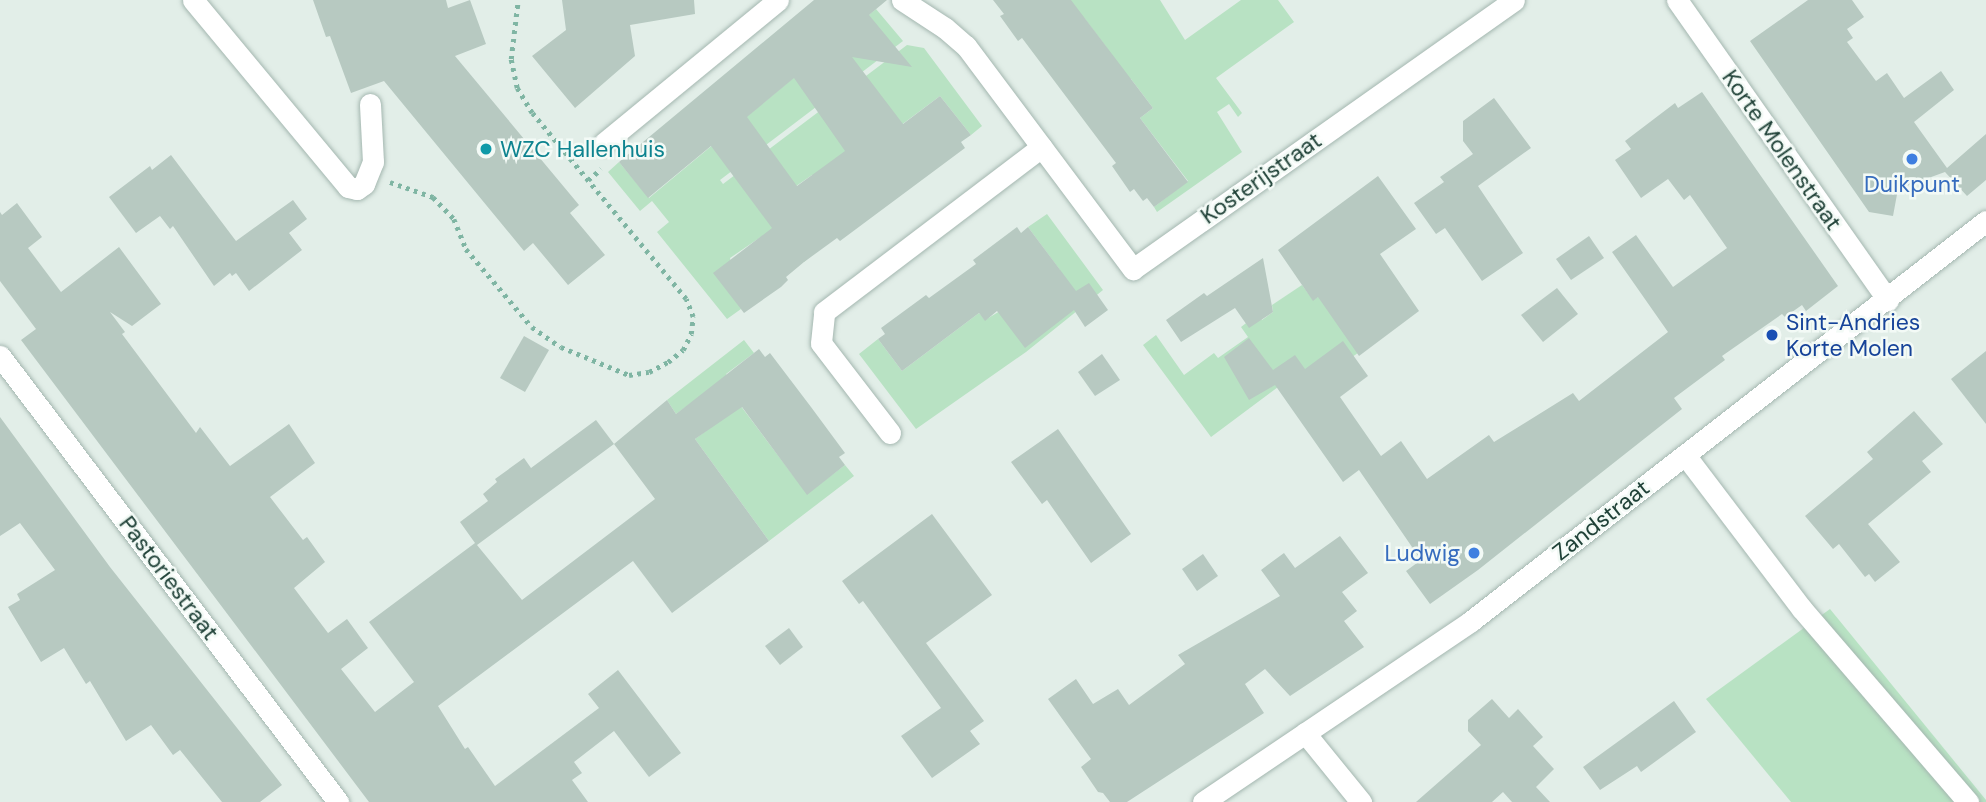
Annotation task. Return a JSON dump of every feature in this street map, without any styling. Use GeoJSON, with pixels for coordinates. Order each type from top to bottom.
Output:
{"type":"FeatureCollection","features":[{"type":"Feature","properties":{"kind":"street"},"geometry":{"type":"LineString","coordinates":[[193,0],[348,187],[358,189],[369,175],[373,162],[370,104]]}},
{"type":"Feature","properties":{"kind":"street"},"geometry":{"type":"LineString","coordinates":[[604,144],[778,0]]}},
{"type":"Feature","properties":{"kind":"street","name":"Kosterijstraat"},"geometry":{"type":"LineString","coordinates":[[901,0],[945,28],[966,46],[1133,269],[1514,0]]}},
{"type":"Feature","properties":{"kind":"street","name":"Korte Molenstraat"},"geometry":{"type":"LineString","coordinates":[[1677,0],[1888,300]]}},
{"type":"Feature","properties":{"kind":"street"},"geometry":{"type":"LineString","coordinates":[[890,433],[821,344],[824,312],[1041,147]]}},
{"type":"Feature","properties":{"kind":"street","name":"Zandstraat"},"geometry":{"type":"LineString","coordinates":[[1203,802],[1471,621],[1888,300],[1986,221]]}},
{"type":"Feature","properties":{"kind":"street","name":"Pastoriestraat"},"geometry":{"type":"LineString","coordinates":[[0,356],[338,802]]}},
{"type":"Feature","properties":{"kind":"street"},"geometry":{"type":"LineString","coordinates":[[1685,455],[1802,609],[1968,802]]}},
{"type":"Feature","properties":{"kind":"street"},"geometry":{"type":"LineString","coordinates":[[1305,733],[1361,802]]}},
{"type":"Feature","properties":{"kind":"path"},"geometry":{"type":"LineString","coordinates":[[369,175],[433,197],[454,219],[466,249],[532,327],[561,347],[629,375],[649,372],[683,350],[691,334],[694,317],[686,299],[532,113],[517,88],[511,60],[517,0]]}},
{"type":"Feature","properties":{"kind":"green space"},"geometry":{"type":"Polygon","coordinates":[[[1057,0],[1160,0],[1185,40],[1241,0],[1278,0],[1294,22],[1216,78],[1242,113],[1238,117],[1229,104],[1217,112],[1242,152],[1157,212],[1154,207],[1188,181],[1140,118],[1153,108],[1131,79],[1119,88],[1107,48],[1085,19],[1057,0]]]}},
{"type":"Feature","properties":{"kind":"green space"},"geometry":{"type":"Polygon","coordinates":[[[876,9],[903,41],[720,180],[723,184],[907,45],[924,48],[982,126],[971,135],[940,96],[821,185],[812,175],[789,191],[826,243],[804,262],[777,226],[730,258],[741,309],[727,319],[657,232],[669,222],[652,201],[640,211],[608,172],[619,162],[649,198],[876,9]]]}},
{"type":"Feature","properties":{"kind":"green space"},"geometry":{"type":"Polygon","coordinates":[[[1047,214],[1103,290],[1026,352],[916,429],[859,354],[878,339],[902,371],[979,313],[985,320],[1060,275],[1060,270],[1028,227],[1047,214]]]}},
{"type":"Feature","properties":{"kind":"green space"},"geometry":{"type":"Polygon","coordinates":[[[1341,282],[1385,334],[1325,376],[1282,384],[1211,437],[1143,345],[1156,335],[1184,375],[1214,353],[1218,358],[1248,337],[1241,327],[1258,314],[1262,320],[1273,312],[1272,305],[1302,285],[1313,300],[1341,282]]]}},
{"type":"Feature","properties":{"kind":"green space"},"geometry":{"type":"Polygon","coordinates":[[[744,340],[754,353],[726,374],[736,389],[731,393],[795,478],[812,490],[845,465],[854,476],[769,541],[695,439],[710,428],[691,403],[676,414],[667,400],[744,340]]]}},
{"type":"Feature","properties":{"kind":"green space"},"geometry":{"type":"Polygon","coordinates":[[[1830,609],[1986,802],[1791,802],[1706,699],[1830,609]]]}},
{"type":"Feature","properties":{"kind":"building","name":"WZC Hallenhuis"},"geometry":{"type":"Polygon","coordinates":[[[313,0],[446,0],[448,8],[470,0],[486,44],[455,56],[579,205],[570,213],[605,255],[568,285],[533,243],[524,251],[384,81],[351,93],[330,36],[326,37],[313,0]]]}},
{"type":"Feature","properties":{"kind":"building"},"geometry":{"type":"Polygon","coordinates":[[[562,0],[694,0],[695,14],[630,25],[635,56],[575,108],[532,56],[566,30],[562,0]]]}},
{"type":"Feature","properties":{"kind":"building"},"geometry":{"type":"Polygon","coordinates":[[[814,0],[887,0],[869,15],[912,67],[852,57],[903,124],[940,96],[971,135],[961,142],[965,148],[840,241],[837,238],[804,262],[786,277],[788,280],[781,287],[744,313],[713,273],[772,228],[711,146],[648,198],[619,162],[814,0]],[[794,78],[747,117],[797,186],[845,151],[794,78]]]}},
{"type":"Feature","properties":{"kind":"building"},"geometry":{"type":"Polygon","coordinates":[[[993,0],[1071,0],[1153,108],[1140,118],[1188,182],[1154,207],[1147,198],[1143,201],[1134,189],[1130,192],[1112,166],[1116,163],[1022,38],[1018,41],[1000,16],[1004,14],[993,0]]]}},
{"type":"Feature","properties":{"kind":"building"},"geometry":{"type":"Polygon","coordinates":[[[1808,0],[1852,0],[1864,17],[1847,29],[1853,38],[1847,42],[1876,81],[1887,73],[1904,98],[1941,71],[1954,90],[1914,122],[1947,168],[1986,134],[1986,180],[1967,196],[1945,172],[1898,189],[1893,216],[1869,212],[1750,41],[1808,0]]]}},
{"type":"Feature","properties":{"kind":"building"},"geometry":{"type":"Polygon","coordinates":[[[1702,92],[1838,286],[1806,311],[1802,305],[1785,317],[1782,314],[1722,356],[1725,360],[1674,398],[1682,409],[1478,570],[1430,604],[1406,571],[1421,560],[1359,470],[1343,482],[1275,385],[1249,400],[1224,357],[1249,338],[1273,370],[1295,355],[1305,369],[1343,341],[1368,376],[1340,397],[1381,456],[1401,441],[1427,479],[1489,435],[1494,442],[1573,393],[1579,401],[1668,332],[1612,252],[1636,235],[1673,287],[1727,248],[1690,195],[1684,200],[1668,179],[1641,198],[1615,160],[1631,149],[1625,141],[1675,103],[1678,108],[1702,92]]]}},
{"type":"Feature","properties":{"kind":"building"},"geometry":{"type":"Polygon","coordinates":[[[1494,98],[1531,148],[1478,186],[1523,253],[1482,281],[1445,228],[1436,234],[1414,203],[1444,182],[1440,177],[1473,154],[1463,141],[1463,121],[1494,98]]]}},
{"type":"Feature","properties":{"kind":"building"},"geometry":{"type":"Polygon","coordinates":[[[171,155],[236,241],[293,200],[307,219],[289,233],[302,250],[249,291],[236,273],[232,276],[230,273],[214,286],[173,226],[170,229],[160,216],[136,233],[109,197],[150,166],[152,170],[171,155]]]}},
{"type":"Feature","properties":{"kind":"building"},"geometry":{"type":"Polygon","coordinates":[[[1378,176],[1416,229],[1380,254],[1419,311],[1359,356],[1318,297],[1313,301],[1278,250],[1378,176]]]}},
{"type":"Feature","properties":{"kind":"building"},"geometry":{"type":"Polygon","coordinates":[[[17,203],[42,237],[28,248],[61,292],[119,247],[161,304],[132,326],[110,312],[125,332],[122,334],[196,433],[200,427],[230,466],[289,424],[315,463],[270,497],[303,540],[307,537],[325,562],[294,588],[328,633],[347,619],[368,648],[341,669],[375,712],[414,682],[369,622],[475,543],[460,522],[488,501],[483,494],[497,482],[495,479],[524,458],[531,468],[596,420],[614,444],[667,400],[676,414],[759,349],[765,357],[770,353],[811,407],[845,453],[839,457],[845,465],[807,495],[742,407],[695,439],[769,541],[672,613],[633,561],[438,706],[465,749],[468,747],[495,786],[599,708],[588,694],[618,670],[681,753],[649,777],[614,731],[574,762],[582,773],[572,780],[588,802],[369,802],[21,340],[36,329],[0,281],[0,212],[2,215],[17,203]],[[614,444],[477,545],[522,600],[655,499],[614,444]]]}},
{"type":"Feature","properties":{"kind":"building"},"geometry":{"type":"Polygon","coordinates":[[[1017,227],[1021,233],[1028,227],[1076,291],[1089,283],[1108,310],[1085,327],[1074,310],[1025,348],[997,311],[985,321],[979,313],[902,371],[878,339],[885,334],[881,328],[926,295],[929,298],[976,264],[973,260],[1017,227]]]}},
{"type":"Feature","properties":{"kind":"building"},"geometry":{"type":"Polygon","coordinates":[[[1589,236],[1604,258],[1571,280],[1556,259],[1589,236]]]}},
{"type":"Feature","properties":{"kind":"building"},"geometry":{"type":"Polygon","coordinates":[[[1263,258],[1273,312],[1249,328],[1235,308],[1181,342],[1166,320],[1204,293],[1207,296],[1263,258]]]}},
{"type":"Feature","properties":{"kind":"building"},"geometry":{"type":"Polygon","coordinates":[[[1557,288],[1578,314],[1543,342],[1521,315],[1557,288]]]}},
{"type":"Feature","properties":{"kind":"building"},"geometry":{"type":"Polygon","coordinates":[[[524,336],[549,350],[525,392],[500,378],[524,336]]]}},
{"type":"Feature","properties":{"kind":"building"},"geometry":{"type":"Polygon","coordinates":[[[1986,351],[1986,424],[1951,379],[1986,351]]]}},
{"type":"Feature","properties":{"kind":"building"},"geometry":{"type":"Polygon","coordinates":[[[1102,354],[1120,380],[1095,396],[1078,372],[1102,354]]]}},
{"type":"Feature","properties":{"kind":"building"},"geometry":{"type":"Polygon","coordinates":[[[1914,411],[1943,444],[1922,461],[1931,472],[1868,524],[1900,562],[1875,582],[1869,574],[1865,577],[1839,544],[1833,549],[1805,516],[1873,459],[1867,452],[1914,411]]]}},
{"type":"Feature","properties":{"kind":"building"},"geometry":{"type":"Polygon","coordinates":[[[0,417],[110,567],[282,785],[260,802],[222,802],[180,750],[173,755],[151,725],[126,741],[90,681],[86,684],[64,648],[41,662],[8,607],[20,600],[17,594],[55,570],[20,523],[0,536],[0,417]]]}},
{"type":"Feature","properties":{"kind":"building"},"geometry":{"type":"Polygon","coordinates":[[[1058,429],[1131,534],[1091,563],[1047,500],[1042,504],[1011,462],[1058,429]]]}},
{"type":"Feature","properties":{"kind":"building"},"geometry":{"type":"Polygon","coordinates":[[[932,514],[992,595],[926,643],[984,721],[970,731],[980,744],[932,778],[901,736],[941,708],[863,601],[859,604],[842,581],[932,514]]]}},
{"type":"Feature","properties":{"kind":"building"},"geometry":{"type":"Polygon","coordinates":[[[1340,536],[1368,573],[1342,592],[1357,611],[1344,621],[1364,647],[1290,696],[1265,669],[1245,684],[1264,713],[1127,802],[1110,802],[1103,793],[1098,792],[1081,767],[1091,759],[1048,699],[1076,679],[1093,704],[1118,689],[1129,705],[1185,664],[1178,655],[1280,596],[1261,570],[1284,553],[1295,568],[1340,536]]]}},
{"type":"Feature","properties":{"kind":"building"},"geometry":{"type":"Polygon","coordinates":[[[1203,554],[1218,576],[1197,591],[1182,569],[1203,554]]]}},
{"type":"Feature","properties":{"kind":"building"},"geometry":{"type":"Polygon","coordinates":[[[789,628],[803,647],[780,665],[765,646],[789,628]]]}},
{"type":"Feature","properties":{"kind":"building"},"geometry":{"type":"Polygon","coordinates":[[[1492,699],[1509,718],[1518,709],[1543,737],[1533,746],[1554,769],[1536,787],[1550,802],[1512,802],[1503,792],[1492,802],[1416,802],[1481,745],[1468,731],[1468,720],[1492,699]]]}},
{"type":"Feature","properties":{"kind":"building"},"geometry":{"type":"Polygon","coordinates":[[[1674,701],[1696,732],[1641,772],[1637,766],[1600,790],[1583,767],[1674,701]]]}},
{"type":"Feature","properties":{"kind":"place","name":"WZC Hallenhuis"},"geometry":{"type":"Point","coordinates":[486,149]}},
{"type":"Feature","properties":{"kind":"place","name":"Duikpunt"},"geometry":{"type":"Point","coordinates":[1912,159]}},
{"type":"Feature","properties":{"kind":"place","name":"Sint-Andries Korte Molen"},"geometry":{"type":"Point","coordinates":[1772,335]}},
{"type":"Feature","properties":{"kind":"place","name":"Ludwig"},"geometry":{"type":"Point","coordinates":[1474,553]}}]}
